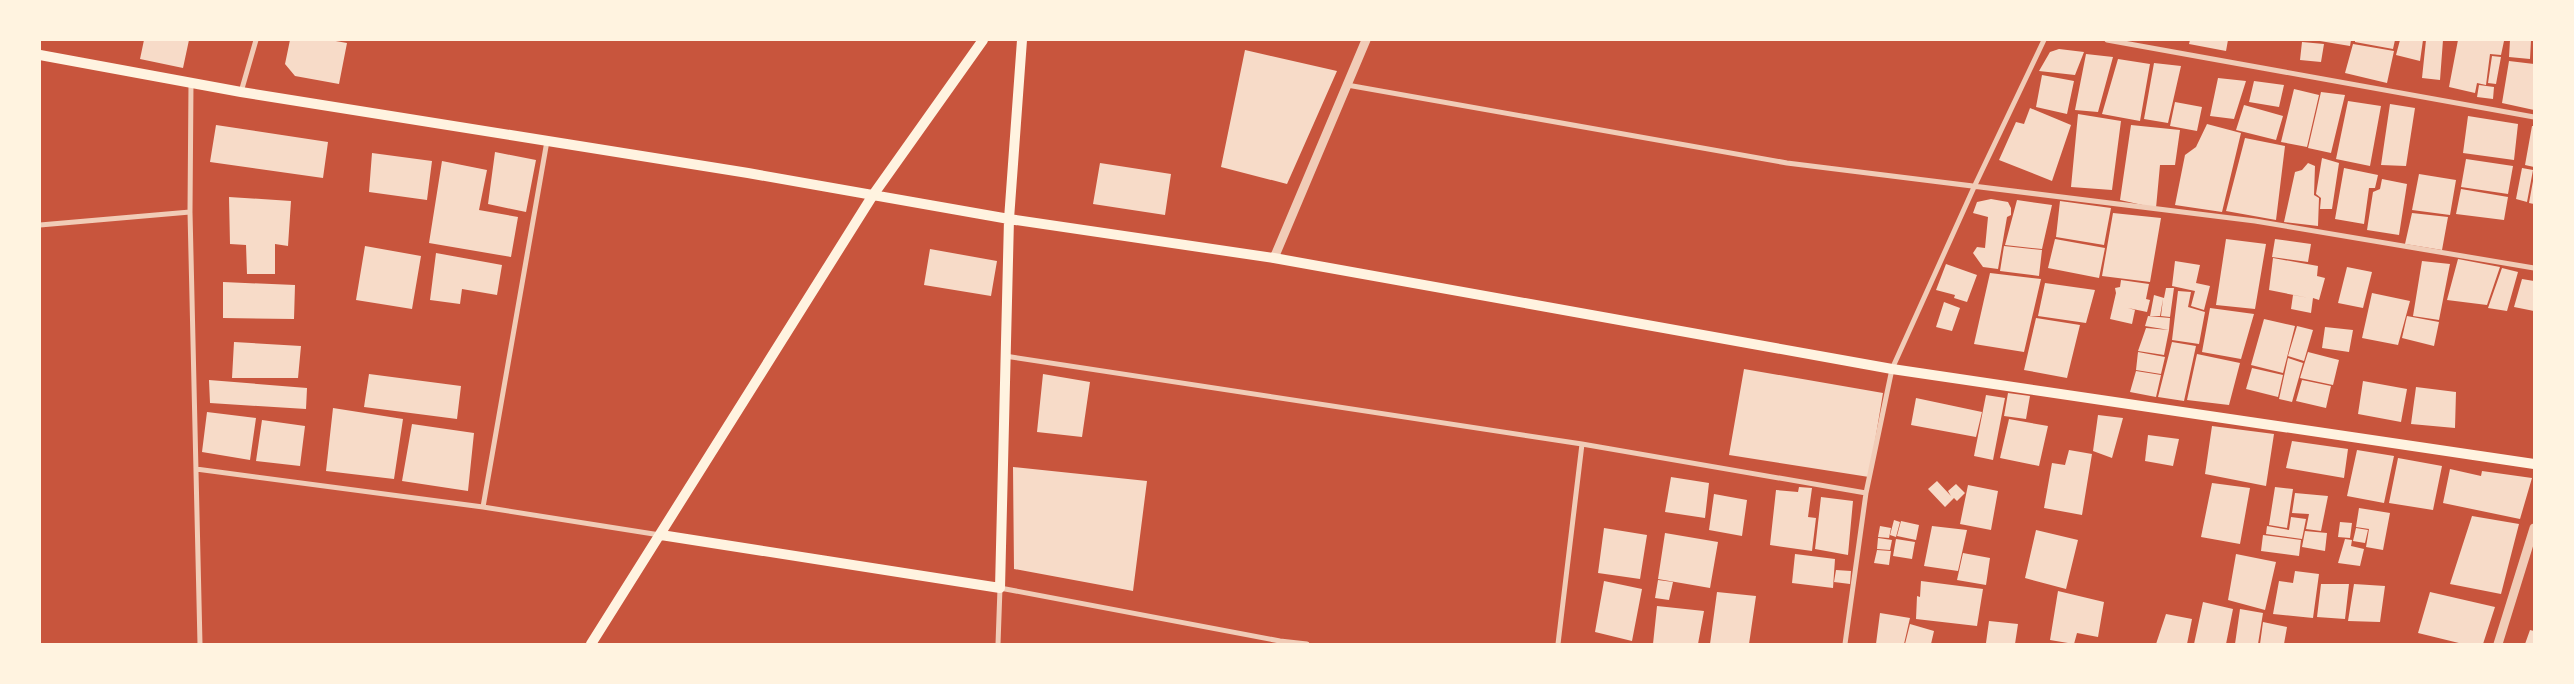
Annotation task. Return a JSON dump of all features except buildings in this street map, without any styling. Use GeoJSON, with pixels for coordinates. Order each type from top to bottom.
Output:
{"type":"FeatureCollection","features":[{"type":"Feature","properties":{"kind":"main road"},"geometry":{"type":"LineString","coordinates":[[591,644],[873,195],[984,40]]}},
{"type":"Feature","properties":{"kind":"main road"},"geometry":{"type":"LineString","coordinates":[[661,535],[1000,588],[1009,219],[1022,40]]}},
{"type":"Feature","properties":{"kind":"main road"},"geometry":{"type":"LineString","coordinates":[[40,55],[241,92],[547,141],[1009,219],[1274,258],[1892,369],[2534,464]]}},
{"type":"Feature","properties":{"kind":"street"},"geometry":{"type":"LineString","coordinates":[[241,92],[256,40]]}},
{"type":"Feature","properties":{"kind":"street"},"geometry":{"type":"LineString","coordinates":[[1274,258],[1366,40]]}},
{"type":"Feature","properties":{"kind":"street"},"geometry":{"type":"LineString","coordinates":[[1845,644],[1866,493],[1892,369],[1975,185],[2044,40]]}},
{"type":"Feature","properties":{"kind":"street"},"geometry":{"type":"LineString","coordinates":[[2106,40],[2534,117]]}},
{"type":"Feature","properties":{"kind":"street"},"geometry":{"type":"LineString","coordinates":[[191,83],[190,212],[200,644]]}},
{"type":"Feature","properties":{"kind":"street"},"geometry":{"type":"LineString","coordinates":[[1347,85],[1788,163],[2255,221],[2534,268]]}},
{"type":"Feature","properties":{"kind":"street"},"geometry":{"type":"LineString","coordinates":[[483,507],[547,141]]}},
{"type":"Feature","properties":{"kind":"street"},"geometry":{"type":"LineString","coordinates":[[40,225],[190,212]]}},
{"type":"Feature","properties":{"kind":"street"},"geometry":{"type":"LineString","coordinates":[[1005,356],[1582,444],[1866,493]]}},
{"type":"Feature","properties":{"kind":"street"},"geometry":{"type":"LineString","coordinates":[[1558,644],[1582,444]]}},
{"type":"Feature","properties":{"kind":"street"},"geometry":{"type":"LineString","coordinates":[[196,469],[483,507],[661,535]]}},
{"type":"Feature","properties":{"kind":"street"},"geometry":{"type":"LineString","coordinates":[[2498,644],[2534,528]]}},
{"type":"Feature","properties":{"kind":"street"},"geometry":{"type":"LineString","coordinates":[[998,644],[1000,588],[1280,641],[1307,644]]}}]}
